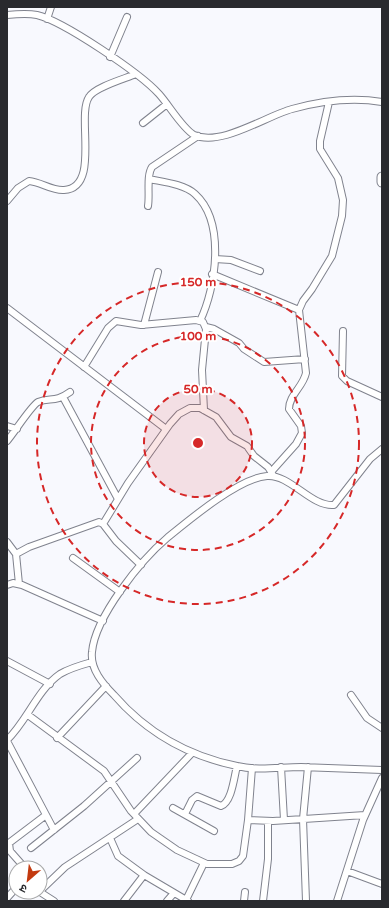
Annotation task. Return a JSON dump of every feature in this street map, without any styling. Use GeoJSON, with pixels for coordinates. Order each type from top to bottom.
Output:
{"type":"FeatureCollection","features":[{"type":"Feature","properties":{"kind":"street"},"geometry":{"type":"LineString","coordinates":[[47,18],[51,7]]}},
{"type":"Feature","properties":{"kind":"street"},"geometry":{"type":"LineString","coordinates":[[7,15],[28,14],[47,18],[67,29],[136,74],[157,92],[186,127],[198,136],[206,137],[231,133],[292,109],[329,102],[359,100],[382,102]]}},
{"type":"Feature","properties":{"kind":"street"},"geometry":{"type":"LineString","coordinates":[[110,57],[127,17]]}},
{"type":"Feature","properties":{"kind":"street"},"geometry":{"type":"LineString","coordinates":[[7,201],[18,188],[29,182],[59,190],[69,189],[74,186],[82,175],[86,160],[85,111],[88,98],[95,91],[136,74]]}},
{"type":"Feature","properties":{"kind":"street"},"geometry":{"type":"LineString","coordinates":[[329,102],[320,140],[320,149],[338,178],[343,200],[342,216],[332,256],[303,301],[299,310],[305,359],[305,378],[291,399],[289,406],[291,414],[302,429],[301,436],[273,474],[259,478],[228,492],[178,529],[150,554],[120,592],[103,621],[94,642],[92,662],[106,686],[124,707],[147,728],[172,744],[192,753],[237,766],[252,768],[382,770]]}},
{"type":"Feature","properties":{"kind":"street"},"geometry":{"type":"LineString","coordinates":[[142,123],[167,104]]}},
{"type":"Feature","properties":{"kind":"street"},"geometry":{"type":"LineString","coordinates":[[148,206],[150,192],[149,179],[152,167],[198,136]]}},
{"type":"Feature","properties":{"kind":"street"},"geometry":{"type":"LineString","coordinates":[[382,177],[382,182]]}},
{"type":"Feature","properties":{"kind":"street"},"geometry":{"type":"LineString","coordinates":[[149,179],[186,189],[196,195],[207,212],[214,233],[215,259],[207,304],[200,321]]}},
{"type":"Feature","properties":{"kind":"street"},"geometry":{"type":"LineString","coordinates":[[215,259],[231,260],[260,271]]}},
{"type":"Feature","properties":{"kind":"street"},"geometry":{"type":"LineString","coordinates":[[144,325],[158,272]]}},
{"type":"Feature","properties":{"kind":"street"},"geometry":{"type":"LineString","coordinates":[[212,274],[299,310]]}},
{"type":"Feature","properties":{"kind":"street"},"geometry":{"type":"LineString","coordinates":[[7,308],[166,429]]}},
{"type":"Feature","properties":{"kind":"street"},"geometry":{"type":"LineString","coordinates":[[84,367],[108,328],[113,324],[121,321],[144,325],[203,322],[206,327],[202,370],[204,410]]}},
{"type":"Feature","properties":{"kind":"street"},"geometry":{"type":"LineString","coordinates":[[206,327],[214,329],[240,343],[244,349],[264,362],[305,359]]}},
{"type":"Feature","properties":{"kind":"street"},"geometry":{"type":"LineString","coordinates":[[343,331],[342,376],[347,381],[382,397]]}},
{"type":"Feature","properties":{"kind":"street"},"geometry":{"type":"LineString","coordinates":[[7,441],[37,402],[55,400],[70,392]]}},
{"type":"Feature","properties":{"kind":"street"},"geometry":{"type":"LineString","coordinates":[[63,397],[118,499]]}},
{"type":"Feature","properties":{"kind":"street"},"geometry":{"type":"LineString","coordinates":[[103,524],[118,499],[166,429],[174,418],[184,410],[195,408],[204,410],[220,422],[233,438],[247,446],[254,456],[273,474],[324,503],[334,505],[370,459],[382,449]]}},
{"type":"Feature","properties":{"kind":"street"},"geometry":{"type":"LineString","coordinates":[[7,426],[17,429]]}},
{"type":"Feature","properties":{"kind":"street"},"geometry":{"type":"LineString","coordinates":[[16,554],[29,547],[97,523],[103,524],[120,546],[141,565]]}},
{"type":"Feature","properties":{"kind":"street"},"geometry":{"type":"LineString","coordinates":[[7,542],[16,554],[19,584]]}},
{"type":"Feature","properties":{"kind":"street"},"geometry":{"type":"LineString","coordinates":[[73,558],[120,592]]}},
{"type":"Feature","properties":{"kind":"street"},"geometry":{"type":"LineString","coordinates":[[7,585],[13,583],[19,584],[103,621]]}},
{"type":"Feature","properties":{"kind":"street"},"geometry":{"type":"LineString","coordinates":[[7,662],[50,684]]}},
{"type":"Feature","properties":{"kind":"street"},"geometry":{"type":"LineString","coordinates":[[54,830],[7,741],[50,684],[68,670],[92,662]]}},
{"type":"Feature","properties":{"kind":"street"},"geometry":{"type":"LineString","coordinates":[[57,738],[106,686]]}},
{"type":"Feature","properties":{"kind":"street"},"geometry":{"type":"LineString","coordinates":[[351,695],[367,718],[382,728]]}},
{"type":"Feature","properties":{"kind":"street"},"geometry":{"type":"LineString","coordinates":[[28,715],[57,738],[97,765],[112,782],[136,817],[164,842],[189,857],[204,863],[226,865],[239,861],[244,853],[252,768]]}},
{"type":"Feature","properties":{"kind":"street"},"geometry":{"type":"LineString","coordinates":[[48,883],[65,867],[110,838],[136,817],[192,753]]}},
{"type":"Feature","properties":{"kind":"street"},"geometry":{"type":"LineString","coordinates":[[31,848],[112,782],[137,758]]}},
{"type":"Feature","properties":{"kind":"street"},"geometry":{"type":"LineString","coordinates":[[185,814],[192,800],[197,796],[221,806],[225,804],[228,799],[237,766]]}},
{"type":"Feature","properties":{"kind":"street"},"geometry":{"type":"LineString","coordinates":[[281,768],[284,820]]}},
{"type":"Feature","properties":{"kind":"street"},"geometry":{"type":"LineString","coordinates":[[306,901],[303,819],[308,768]]}},
{"type":"Feature","properties":{"kind":"street"},"geometry":{"type":"LineString","coordinates":[[337,901],[365,816],[382,778]]}},
{"type":"Feature","properties":{"kind":"street"},"geometry":{"type":"LineString","coordinates":[[174,808],[214,831]]}},
{"type":"Feature","properties":{"kind":"street"},"geometry":{"type":"LineString","coordinates":[[18,860],[10,851],[9,843],[46,815]]}},
{"type":"Feature","properties":{"kind":"street"},"geometry":{"type":"LineString","coordinates":[[248,820],[268,821],[365,816]]}},
{"type":"Feature","properties":{"kind":"street"},"geometry":{"type":"LineString","coordinates":[[264,901],[268,859],[268,821]]}},
{"type":"Feature","properties":{"kind":"street"},"geometry":{"type":"LineString","coordinates":[[110,838],[118,856],[144,875],[187,900],[204,863]]}},
{"type":"Feature","properties":{"kind":"street"},"geometry":{"type":"LineString","coordinates":[[347,871],[382,884]]}},
{"type":"Feature","properties":{"kind":"street"},"geometry":{"type":"LineString","coordinates":[[124,901],[144,875]]}},
{"type":"Feature","properties":{"kind":"street"},"geometry":{"type":"LineString","coordinates":[[167,901],[174,892]]}},
{"type":"Feature","properties":{"kind":"street"},"geometry":{"type":"LineString","coordinates":[[244,901],[245,892]]}}]}
